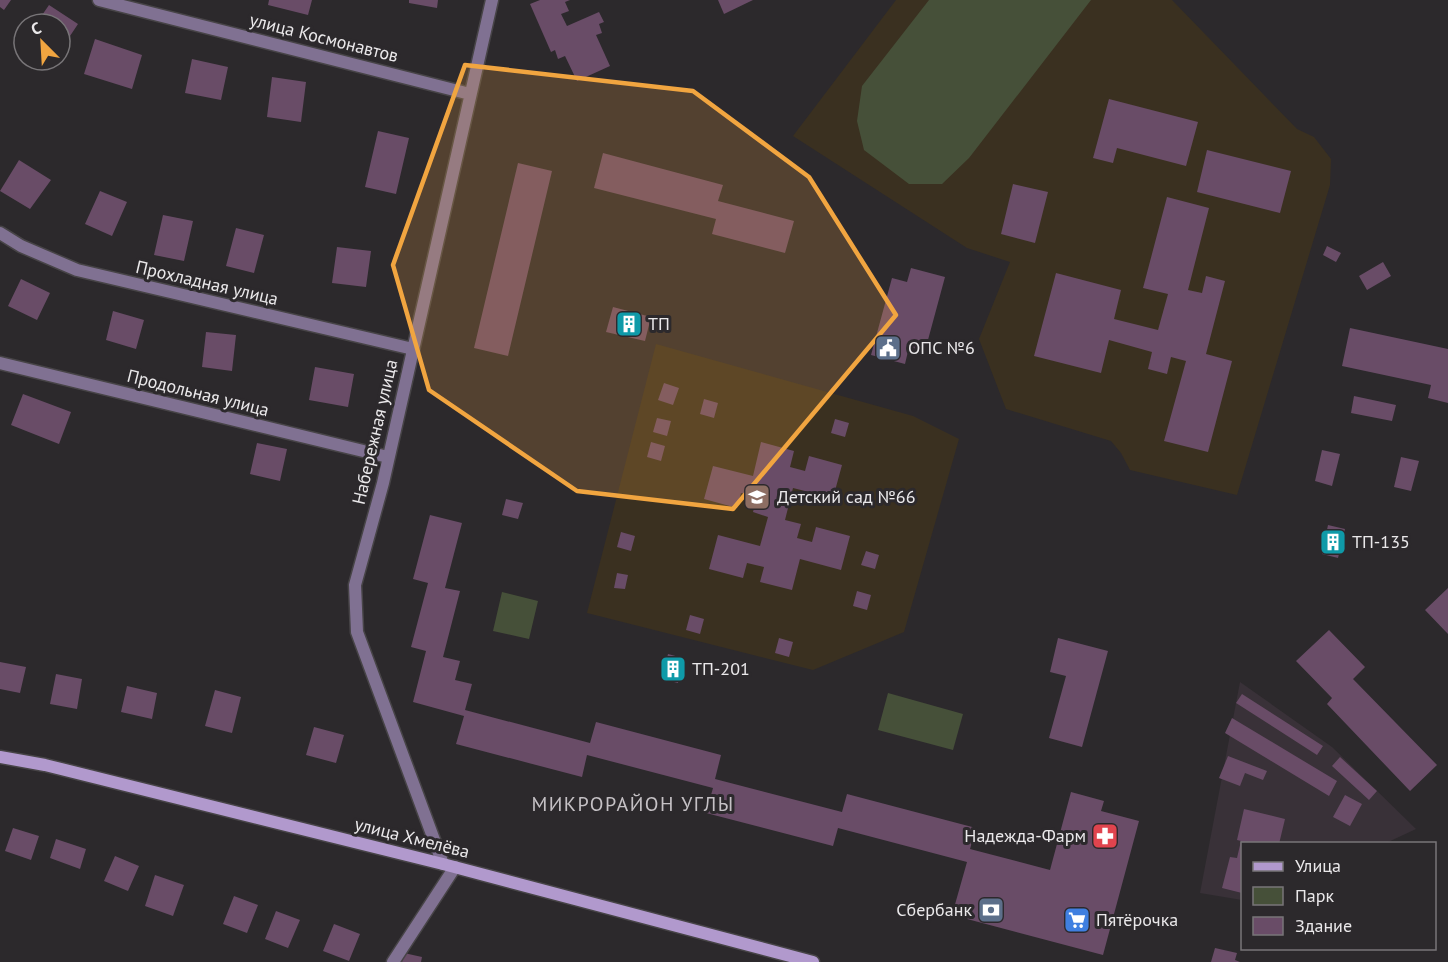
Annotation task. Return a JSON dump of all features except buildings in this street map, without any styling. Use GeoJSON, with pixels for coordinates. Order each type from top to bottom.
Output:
{"type":"FeatureCollection","features":[{"type":"Feature","properties":{"kind":"main road","name":"улица Хмелёва"},"geometry":{"type":"LineString","coordinates":[[0,757],[57,768],[449,865],[779,958],[813,962]]}},
{"type":"Feature","properties":{"kind":"street","name":"улица Космонавтов"},"geometry":{"type":"LineString","coordinates":[[99,0],[470,94]]}},
{"type":"Feature","properties":{"kind":"street","name":"Набережная улица"},"geometry":{"type":"LineString","coordinates":[[449,865],[357,632],[355,585],[388,458],[492,0]]}},
{"type":"Feature","properties":{"kind":"street","name":"Прохладная улица"},"geometry":{"type":"LineString","coordinates":[[0,232],[21,246],[77,270],[413,350]]}},
{"type":"Feature","properties":{"kind":"street","name":"Продольная улица"},"geometry":{"type":"LineString","coordinates":[[0,363],[388,458]]}},
{"type":"Feature","properties":{"kind":"street"},"geometry":{"type":"LineString","coordinates":[[393,962],[449,865]]}},
{"type":"Feature","properties":{"kind":"highlighted area"},"geometry":{"type":"Polygon","coordinates":[[[465,65],[693,91],[809,177],[896,315],[733,509],[577,491],[429,390],[393,265],[465,65]]]}},
{"type":"Feature","properties":{"kind":"shaded area"},"geometry":{"type":"Polygon","coordinates":[[[896,0],[1172,0],[1297,129],[1314,137],[1331,159],[1330,185],[1237,495],[1130,470],[1111,441],[1006,409],[979,339],[1010,262],[967,248],[793,136],[896,0]]]}},
{"type":"Feature","properties":{"kind":"shaded area"},"geometry":{"type":"Polygon","coordinates":[[[656,344],[913,416],[959,439],[904,632],[813,670],[587,613],[656,344]]]}},
{"type":"Feature","properties":{"kind":"shaded area"},"geometry":{"type":"Polygon","coordinates":[[[1240,682],[1332,747],[1416,829],[1388,842],[1241,842],[1241,900],[1200,893],[1240,682]]]}},
{"type":"Feature","properties":{"kind":"green space"},"geometry":{"type":"Polygon","coordinates":[[[929,0],[1091,0],[969,158],[942,184],[909,184],[864,150],[857,121],[862,86],[929,0]]]}},
{"type":"Feature","properties":{"kind":"green space"},"geometry":{"type":"Polygon","coordinates":[[[502,592],[538,601],[529,639],[493,631],[502,592]]]}},
{"type":"Feature","properties":{"kind":"green space"},"geometry":{"type":"Polygon","coordinates":[[[888,693],[963,714],[953,750],[878,730],[888,693]]]}},
{"type":"Feature","properties":{"kind":"place","name":"ТП"},"geometry":{"type":"Point","coordinates":[629,324]}},
{"type":"Feature","properties":{"kind":"place","name":"ОПС №6"},"geometry":{"type":"Point","coordinates":[888,348]}},
{"type":"Feature","properties":{"kind":"place","name":"Детский сад №66"},"geometry":{"type":"Point","coordinates":[757,497]}},
{"type":"Feature","properties":{"kind":"place","name":"ТП-135"},"geometry":{"type":"Point","coordinates":[1333,542]}},
{"type":"Feature","properties":{"kind":"place","name":"ТП-201"},"geometry":{"type":"Point","coordinates":[673,669]}},
{"type":"Feature","properties":{"kind":"place","name":"Надежда-Фарм"},"geometry":{"type":"Point","coordinates":[1105,836]}},
{"type":"Feature","properties":{"kind":"place","name":"Сбербанк"},"geometry":{"type":"Point","coordinates":[991,910]}},
{"type":"Feature","properties":{"kind":"place","name":"Пятёрочка"},"geometry":{"type":"Point","coordinates":[1077,920]}},
{"type":"Feature","properties":{"kind":"district","name":"МИКРОРАЙОН УГЛЫ"},"geometry":{"type":"Point","coordinates":[633,804]}}]}
